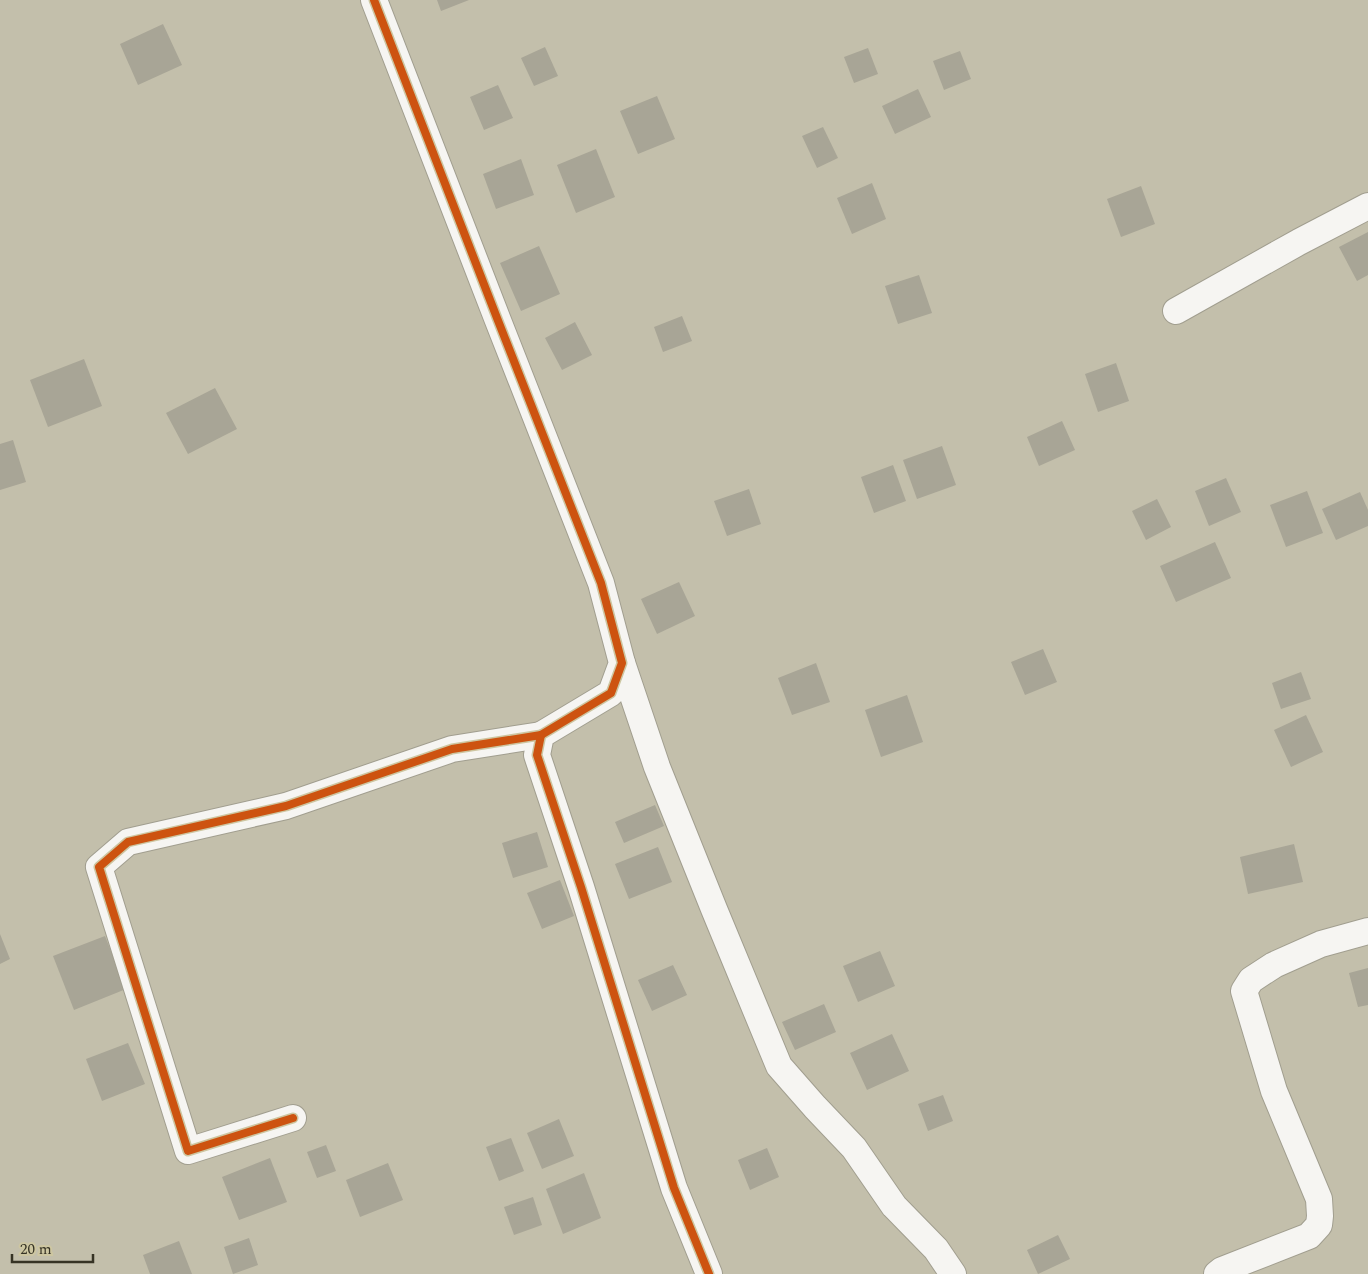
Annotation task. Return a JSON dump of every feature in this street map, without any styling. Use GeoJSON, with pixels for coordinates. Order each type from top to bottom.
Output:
{"type":"FeatureCollection","features":[{"type":"Feature","properties":{"kind":"street"},"geometry":{"type":"LineString","coordinates":[[374,0],[601,583],[622,663],[657,767],[779,1066],[815,1108],[854,1148],[894,1206],[936,1249],[953,1274]]}},
{"type":"Feature","properties":{"kind":"street"},"geometry":{"type":"LineString","coordinates":[[1176,310],[1368,206]]}},
{"type":"Feature","properties":{"kind":"street"},"geometry":{"type":"LineString","coordinates":[[294,1118],[188,1151],[99,867],[128,842],[286,806],[452,749],[541,735],[611,693],[622,663]]}},
{"type":"Feature","properties":{"kind":"street"},"geometry":{"type":"LineString","coordinates":[[541,735],[537,755],[581,887],[674,1188],[709,1274]]}},
{"type":"Feature","properties":{"kind":"street"},"geometry":{"type":"LineString","coordinates":[[1218,1274],[1222,1270],[1310,1236],[1319,1226],[1320,1216],[1319,1199],[1274,1092],[1244,991],[1251,980],[1274,966],[1321,944],[1368,931]]}},
{"type":"Feature","properties":{"kind":"building"},"geometry":{"type":"Polygon","coordinates":[[[437,0],[469,0],[441,11],[437,0]]]}},
{"type":"Feature","properties":{"kind":"building"},"geometry":{"type":"Polygon","coordinates":[[[163,24],[182,65],[138,85],[120,44],[163,24]]]}},
{"type":"Feature","properties":{"kind":"building"},"geometry":{"type":"Polygon","coordinates":[[[545,47],[558,76],[534,86],[521,58],[545,47]]]}},
{"type":"Feature","properties":{"kind":"building"},"geometry":{"type":"Polygon","coordinates":[[[868,48],[878,74],[854,83],[844,57],[868,48]]]}},
{"type":"Feature","properties":{"kind":"building"},"geometry":{"type":"Polygon","coordinates":[[[960,51],[971,79],[944,90],[933,61],[960,51]]]}},
{"type":"Feature","properties":{"kind":"building"},"geometry":{"type":"Polygon","coordinates":[[[498,85],[513,118],[484,130],[470,97],[498,85]]]}},
{"type":"Feature","properties":{"kind":"building"},"geometry":{"type":"Polygon","coordinates":[[[918,89],[931,117],[895,134],[882,106],[918,89]]]}},
{"type":"Feature","properties":{"kind":"building"},"geometry":{"type":"Polygon","coordinates":[[[657,96],[675,139],[638,154],[620,111],[657,96]]]}},
{"type":"Feature","properties":{"kind":"building"},"geometry":{"type":"Polygon","coordinates":[[[823,127],[838,158],[817,168],[802,136],[823,127]]]}},
{"type":"Feature","properties":{"kind":"building"},"geometry":{"type":"Polygon","coordinates":[[[596,149],[615,197],[576,213],[557,165],[596,149]]]}},
{"type":"Feature","properties":{"kind":"building"},"geometry":{"type":"Polygon","coordinates":[[[521,159],[534,195],[496,209],[483,174],[521,159]]]}},
{"type":"Feature","properties":{"kind":"building"},"geometry":{"type":"Polygon","coordinates":[[[872,183],[886,219],[852,234],[837,198],[872,183]]]}},
{"type":"Feature","properties":{"kind":"building"},"geometry":{"type":"Polygon","coordinates":[[[1141,186],[1155,224],[1121,237],[1107,199],[1141,186]]]}},
{"type":"Feature","properties":{"kind":"building"},"geometry":{"type":"Polygon","coordinates":[[[1368,232],[1368,275],[1357,281],[1339,247],[1368,232]]]}},
{"type":"Feature","properties":{"kind":"building"},"geometry":{"type":"Polygon","coordinates":[[[539,246],[560,294],[521,311],[500,263],[539,246]]]}},
{"type":"Feature","properties":{"kind":"building"},"geometry":{"type":"Polygon","coordinates":[[[919,275],[932,313],[898,324],[885,286],[919,275]]]}},
{"type":"Feature","properties":{"kind":"building"},"geometry":{"type":"Polygon","coordinates":[[[682,316],[692,341],[663,352],[654,327],[682,316]]]}},
{"type":"Feature","properties":{"kind":"building"},"geometry":{"type":"Polygon","coordinates":[[[575,322],[592,355],[562,370],[545,338],[575,322]]]}},
{"type":"Feature","properties":{"kind":"building"},"geometry":{"type":"Polygon","coordinates":[[[84,359],[102,406],[48,427],[30,380],[84,359]]]}},
{"type":"Feature","properties":{"kind":"building"},"geometry":{"type":"Polygon","coordinates":[[[1116,363],[1129,401],[1098,412],[1085,374],[1116,363]]]}},
{"type":"Feature","properties":{"kind":"building"},"geometry":{"type":"Polygon","coordinates":[[[215,388],[237,429],[188,454],[166,413],[215,388]]]}},
{"type":"Feature","properties":{"kind":"building"},"geometry":{"type":"Polygon","coordinates":[[[1062,421],[1075,450],[1039,466],[1027,437],[1062,421]]]}},
{"type":"Feature","properties":{"kind":"building"},"geometry":{"type":"Polygon","coordinates":[[[13,440],[26,482],[0,490],[0,444],[13,440]]]}},
{"type":"Feature","properties":{"kind":"building"},"geometry":{"type":"Polygon","coordinates":[[[942,446],[956,485],[917,499],[903,460],[942,446]]]}},
{"type":"Feature","properties":{"kind":"building"},"geometry":{"type":"Polygon","coordinates":[[[893,465],[906,501],[874,513],[861,477],[893,465]]]}},
{"type":"Feature","properties":{"kind":"building"},"geometry":{"type":"Polygon","coordinates":[[[1226,478],[1241,512],[1209,526],[1195,491],[1226,478]]]}},
{"type":"Feature","properties":{"kind":"building"},"geometry":{"type":"Polygon","coordinates":[[[749,489],[761,524],[727,536],[714,501],[749,489]]]}},
{"type":"Feature","properties":{"kind":"building"},"geometry":{"type":"Polygon","coordinates":[[[1307,491],[1323,533],[1286,547],[1270,505],[1307,491]]]}},
{"type":"Feature","properties":{"kind":"building"},"geometry":{"type":"Polygon","coordinates":[[[1360,492],[1368,510],[1368,526],[1336,540],[1322,509],[1360,492]]]}},
{"type":"Feature","properties":{"kind":"building"},"geometry":{"type":"Polygon","coordinates":[[[1157,499],[1171,527],[1146,540],[1132,511],[1157,499]]]}},
{"type":"Feature","properties":{"kind":"building"},"geometry":{"type":"Polygon","coordinates":[[[1215,542],[1231,578],[1176,602],[1160,566],[1215,542]]]}},
{"type":"Feature","properties":{"kind":"building"},"geometry":{"type":"Polygon","coordinates":[[[679,582],[695,616],[657,634],[641,599],[679,582]]]}},
{"type":"Feature","properties":{"kind":"building"},"geometry":{"type":"Polygon","coordinates":[[[1043,649],[1057,682],[1025,695],[1011,662],[1043,649]]]}},
{"type":"Feature","properties":{"kind":"building"},"geometry":{"type":"Polygon","coordinates":[[[816,663],[830,702],[792,715],[778,678],[816,663]]]}},
{"type":"Feature","properties":{"kind":"building"},"geometry":{"type":"Polygon","coordinates":[[[1301,672],[1311,699],[1281,709],[1272,683],[1301,672]]]}},
{"type":"Feature","properties":{"kind":"building"},"geometry":{"type":"Polygon","coordinates":[[[907,695],[923,742],[881,757],[865,710],[907,695]]]}},
{"type":"Feature","properties":{"kind":"building"},"geometry":{"type":"Polygon","coordinates":[[[1306,715],[1323,752],[1291,767],[1274,730],[1306,715]]]}},
{"type":"Feature","properties":{"kind":"building"},"geometry":{"type":"Polygon","coordinates":[[[655,805],[664,826],[624,843],[615,822],[655,805]]]}},
{"type":"Feature","properties":{"kind":"building"},"geometry":{"type":"Polygon","coordinates":[[[537,832],[548,867],[513,878],[502,843],[537,832]]]}},
{"type":"Feature","properties":{"kind":"building"},"geometry":{"type":"Polygon","coordinates":[[[1294,844],[1303,882],[1248,894],[1240,857],[1294,844]]]}},
{"type":"Feature","properties":{"kind":"building"},"geometry":{"type":"Polygon","coordinates":[[[658,847],[672,882],[629,899],[615,864],[658,847]]]}},
{"type":"Feature","properties":{"kind":"building"},"geometry":{"type":"Polygon","coordinates":[[[560,880],[574,916],[542,929],[527,893],[560,880]]]}},
{"type":"Feature","properties":{"kind":"building"},"geometry":{"type":"Polygon","coordinates":[[[0,934],[10,959],[0,964],[0,934]]]}},
{"type":"Feature","properties":{"kind":"building"},"geometry":{"type":"Polygon","coordinates":[[[105,936],[126,989],[74,1010],[53,956],[105,936]]]}},
{"type":"Feature","properties":{"kind":"building"},"geometry":{"type":"Polygon","coordinates":[[[880,951],[895,986],[858,1002],[843,966],[880,951]]]}},
{"type":"Feature","properties":{"kind":"building"},"geometry":{"type":"Polygon","coordinates":[[[673,965],[687,995],[652,1011],[638,980],[673,965]]]}},
{"type":"Feature","properties":{"kind":"building"},"geometry":{"type":"Polygon","coordinates":[[[1368,968],[1368,1005],[1358,1007],[1349,973],[1368,968]]]}},
{"type":"Feature","properties":{"kind":"building"},"geometry":{"type":"Polygon","coordinates":[[[824,1004],[836,1032],[795,1050],[782,1022],[824,1004]]]}},
{"type":"Feature","properties":{"kind":"building"},"geometry":{"type":"Polygon","coordinates":[[[892,1034],[909,1071],[867,1090],[850,1053],[892,1034]]]}},
{"type":"Feature","properties":{"kind":"building"},"geometry":{"type":"Polygon","coordinates":[[[128,1043],[145,1084],[102,1101],[86,1059],[128,1043]]]}},
{"type":"Feature","properties":{"kind":"building"},"geometry":{"type":"Polygon","coordinates":[[[943,1095],[953,1121],[928,1131],[918,1104],[943,1095]]]}},
{"type":"Feature","properties":{"kind":"building"},"geometry":{"type":"Polygon","coordinates":[[[559,1119],[574,1156],[542,1169],[527,1133],[559,1119]]]}},
{"type":"Feature","properties":{"kind":"building"},"geometry":{"type":"Polygon","coordinates":[[[511,1138],[524,1171],[499,1181],[486,1147],[511,1138]]]}},
{"type":"Feature","properties":{"kind":"building"},"geometry":{"type":"Polygon","coordinates":[[[326,1145],[336,1171],[317,1178],[307,1152],[326,1145]]]}},
{"type":"Feature","properties":{"kind":"building"},"geometry":{"type":"Polygon","coordinates":[[[767,1148],[779,1177],[750,1190],[738,1160],[767,1148]]]}},
{"type":"Feature","properties":{"kind":"building"},"geometry":{"type":"Polygon","coordinates":[[[270,1158],[287,1202],[239,1220],[222,1177],[270,1158]]]}},
{"type":"Feature","properties":{"kind":"building"},"geometry":{"type":"Polygon","coordinates":[[[388,1163],[403,1200],[360,1217],[346,1180],[388,1163]]]}},
{"type":"Feature","properties":{"kind":"building"},"geometry":{"type":"Polygon","coordinates":[[[584,1173],[601,1218],[563,1234],[546,1189],[584,1173]]]}},
{"type":"Feature","properties":{"kind":"building"},"geometry":{"type":"Polygon","coordinates":[[[533,1197],[542,1225],[514,1235],[504,1207],[533,1197]]]}},
{"type":"Feature","properties":{"kind":"building"},"geometry":{"type":"Polygon","coordinates":[[[1058,1235],[1070,1259],[1038,1274],[1027,1250],[1058,1235]]]}},
{"type":"Feature","properties":{"kind":"building"},"geometry":{"type":"Polygon","coordinates":[[[249,1238],[258,1265],[233,1274],[224,1247],[249,1238]]]}},
{"type":"Feature","properties":{"kind":"building"},"geometry":{"type":"Polygon","coordinates":[[[179,1241],[192,1274],[150,1274],[143,1255],[179,1241]]]}},
{"type":"Feature","properties":{"kind":"cycle path"},"geometry":{"type":"LineString","coordinates":[[374,0],[601,583],[622,663],[611,693],[541,735],[537,755],[581,887],[674,1188],[709,1274]]}},
{"type":"Feature","properties":{"kind":"cycle path"},"geometry":{"type":"LineString","coordinates":[[293,1118],[188,1151],[99,867],[128,842],[286,806],[452,749],[541,735]]}}]}
